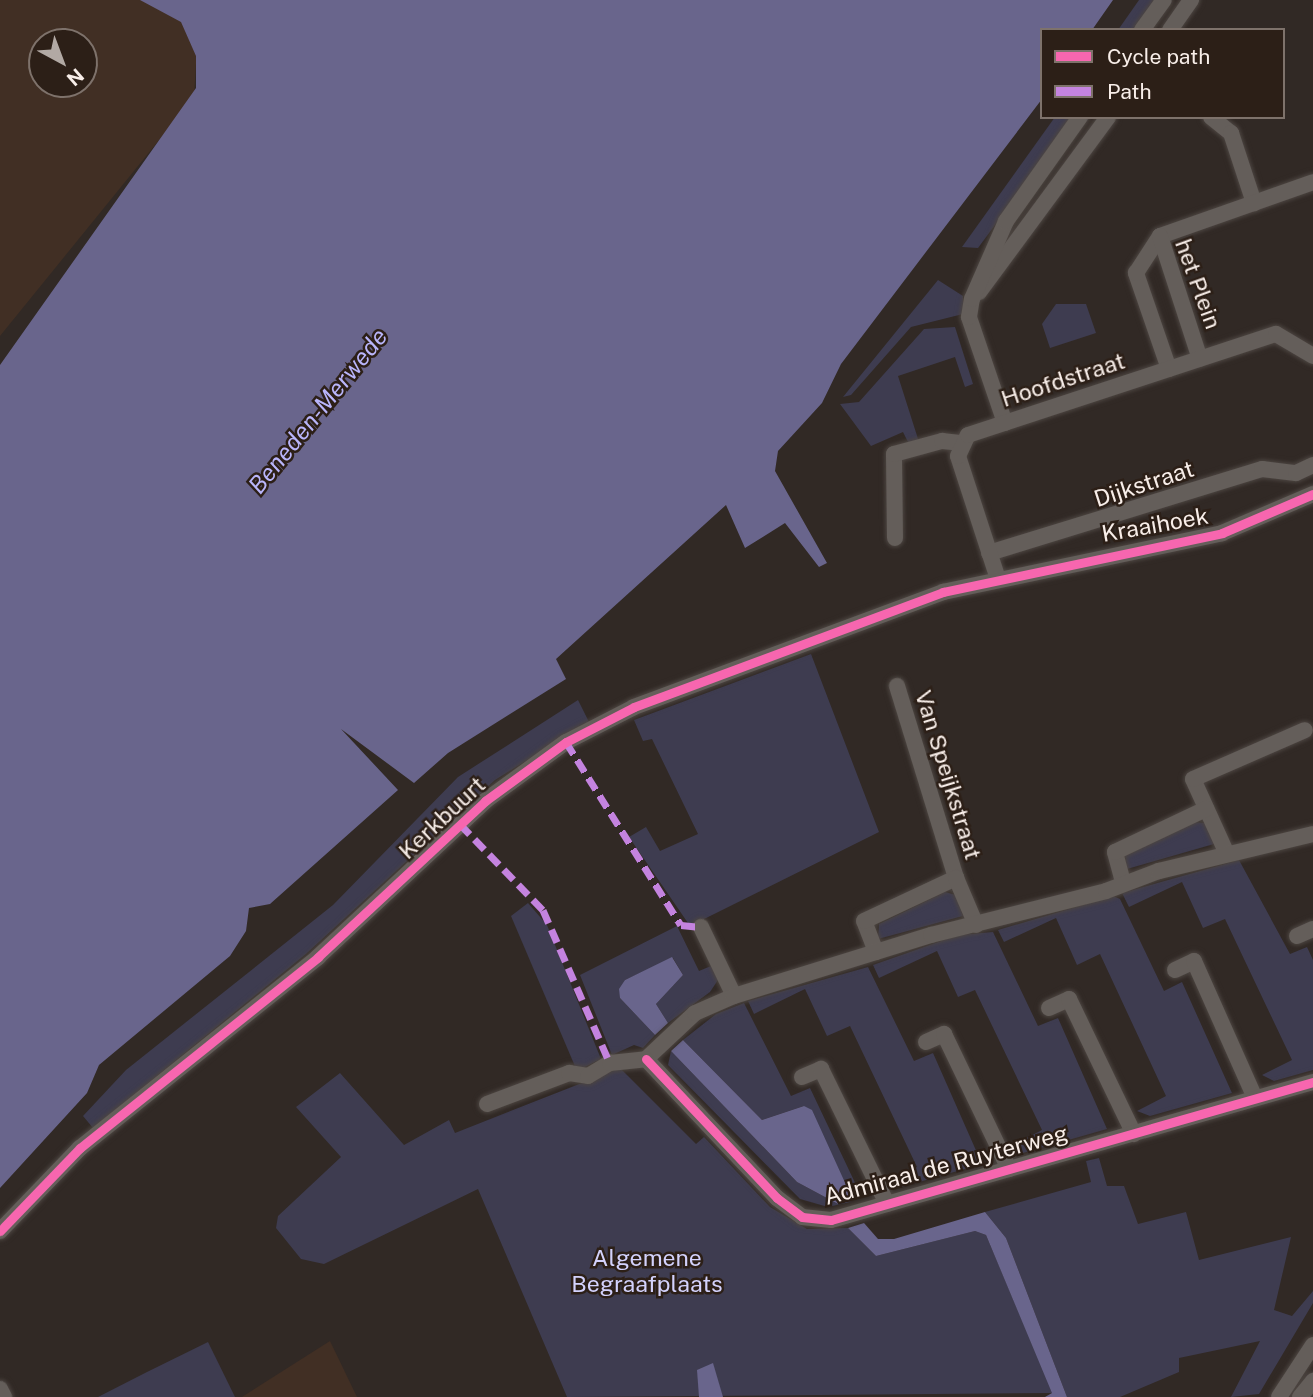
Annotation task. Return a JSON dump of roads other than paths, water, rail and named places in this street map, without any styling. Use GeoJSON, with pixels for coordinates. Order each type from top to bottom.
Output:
{"type":"FeatureCollection","features":[{"type":"Feature","properties":{"kind":"street"},"geometry":{"type":"LineString","coordinates":[[1143,28],[1164,0]]}},
{"type":"Feature","properties":{"kind":"street"},"geometry":{"type":"LineString","coordinates":[[1171,28],[1191,0]]}},
{"type":"Feature","properties":{"kind":"street"},"geometry":{"type":"LineString","coordinates":[[1005,423],[969,317],[972,299],[1006,221],[1079,119]]}},
{"type":"Feature","properties":{"kind":"street"},"geometry":{"type":"LineString","coordinates":[[972,299],[1107,119]]}},
{"type":"Feature","properties":{"kind":"street"},"geometry":{"type":"LineString","coordinates":[[1214,119],[1231,133],[1254,203]]}},
{"type":"Feature","properties":{"kind":"street"},"geometry":{"type":"LineString","coordinates":[[1160,236],[1313,181]]}},
{"type":"Feature","properties":{"kind":"street","name":"het Plein"},"geometry":{"type":"LineString","coordinates":[[1160,236],[1200,359]]}},
{"type":"Feature","properties":{"kind":"street","name":"het Plein"},"geometry":{"type":"LineString","coordinates":[[1160,236],[1136,272],[1169,369]]}},
{"type":"Feature","properties":{"kind":"street","name":"Hoofdstraat"},"geometry":{"type":"LineString","coordinates":[[895,538],[894,454],[942,441],[960,443],[1005,423],[1276,334],[1313,356]]}},
{"type":"Feature","properties":{"kind":"street"},"geometry":{"type":"LineString","coordinates":[[960,443],[958,456],[997,576]]}},
{"type":"Feature","properties":{"kind":"street","name":"Dijkstraat"},"geometry":{"type":"LineString","coordinates":[[989,553],[1262,469],[1296,473],[1313,465]]}},
{"type":"Feature","properties":{"kind":"street","name":"Kraaihoek"},"geometry":{"type":"LineString","coordinates":[[997,576],[1222,533],[1313,494]]}},
{"type":"Feature","properties":{"kind":"street","name":"Kerkbuurt"},"geometry":{"type":"LineString","coordinates":[[0,1231],[89,1140],[318,957],[533,763],[634,708],[997,576]]}},
{"type":"Feature","properties":{"kind":"street","name":"Van Speijkstraat"},"geometry":{"type":"LineString","coordinates":[[897,686],[956,878],[976,925]]}},
{"type":"Feature","properties":{"kind":"street"},"geometry":{"type":"LineString","coordinates":[[1227,854],[1193,779],[1305,730]]}},
{"type":"Feature","properties":{"kind":"street"},"geometry":{"type":"LineString","coordinates":[[1123,883],[1115,852],[1206,809]]}},
{"type":"Feature","properties":{"kind":"street"},"geometry":{"type":"LineString","coordinates":[[487,1104],[569,1073],[589,1076],[610,1063],[646,1059],[695,1013],[734,996],[876,952],[1227,854],[1313,834]]}},
{"type":"Feature","properties":{"kind":"street"},"geometry":{"type":"LineString","coordinates":[[876,952],[864,921],[956,878]]}},
{"type":"Feature","properties":{"kind":"street"},"geometry":{"type":"LineString","coordinates":[[701,927],[734,996]]}},
{"type":"Feature","properties":{"kind":"street"},"geometry":{"type":"LineString","coordinates":[[1297,936],[1313,929]]}},
{"type":"Feature","properties":{"kind":"street"},"geometry":{"type":"LineString","coordinates":[[1175,970],[1194,961],[1255,1098]]}},
{"type":"Feature","properties":{"kind":"street"},"geometry":{"type":"LineString","coordinates":[[1049,1008],[1069,999],[1134,1134]]}},
{"type":"Feature","properties":{"kind":"street"},"geometry":{"type":"LineString","coordinates":[[926,1042],[944,1034],[1009,1169]]}},
{"type":"Feature","properties":{"kind":"street","name":"Admiraal de Ruyterweg"},"geometry":{"type":"LineString","coordinates":[[646,1059],[777,1198],[802,1217],[831,1220],[1313,1082]]}},
{"type":"Feature","properties":{"kind":"street"},"geometry":{"type":"LineString","coordinates":[[802,1077],[821,1069],[887,1204]]}},
{"type":"Feature","properties":{"kind":"street"},"geometry":{"type":"LineString","coordinates":[[1279,1397],[1313,1345]]}},
{"type":"Feature","properties":{"kind":"street"},"geometry":{"type":"LineString","coordinates":[[1300,1397],[1313,1381]]}},
{"type":"Feature","properties":{"kind":"street"},"geometry":{"type":"LineString","coordinates":[[0,1389],[4,1397]]}},
{"type":"Feature","properties":{"kind":"water","name":"Beneden-Merwede"},"geometry":{"type":"Polygon","coordinates":[[[140,0],[1113,0],[1093,28],[1040,28],[1040,102],[841,364],[822,403],[778,451],[775,471],[827,563],[819,567],[785,523],[745,548],[726,505],[556,659],[566,679],[448,753],[414,783],[341,729],[398,790],[270,904],[249,908],[246,931],[230,956],[99,1065],[87,1093],[0,1188],[0,365],[196,88],[196,56],[181,22],[140,0]]]}},
{"type":"Feature","properties":{"kind":"water"},"geometry":{"type":"Polygon","coordinates":[[[672,957],[683,975],[656,1004],[668,1023],[655,1035],[620,998],[619,989],[625,980],[672,957]]]}},
{"type":"Feature","properties":{"kind":"water"},"geometry":{"type":"Polygon","coordinates":[[[683,1040],[762,1120],[804,1106],[812,1110],[852,1198],[838,1204],[797,1182],[671,1051],[683,1040]]]}},
{"type":"Feature","properties":{"kind":"water"},"geometry":{"type":"Polygon","coordinates":[[[985,1212],[1006,1238],[1067,1397],[1045,1397],[1052,1393],[986,1235],[975,1231],[876,1256],[848,1228],[864,1223],[878,1239],[894,1239],[985,1212]]]}},
{"type":"Feature","properties":{"kind":"water"},"geometry":{"type":"Polygon","coordinates":[[[713,1363],[723,1397],[699,1397],[697,1370],[713,1363]]]}},
{"type":"Feature","properties":{"kind":"park label","name":"Algemene Begraafplaats"},"geometry":{"type":"Point","coordinates":[647,1271]}}]}
